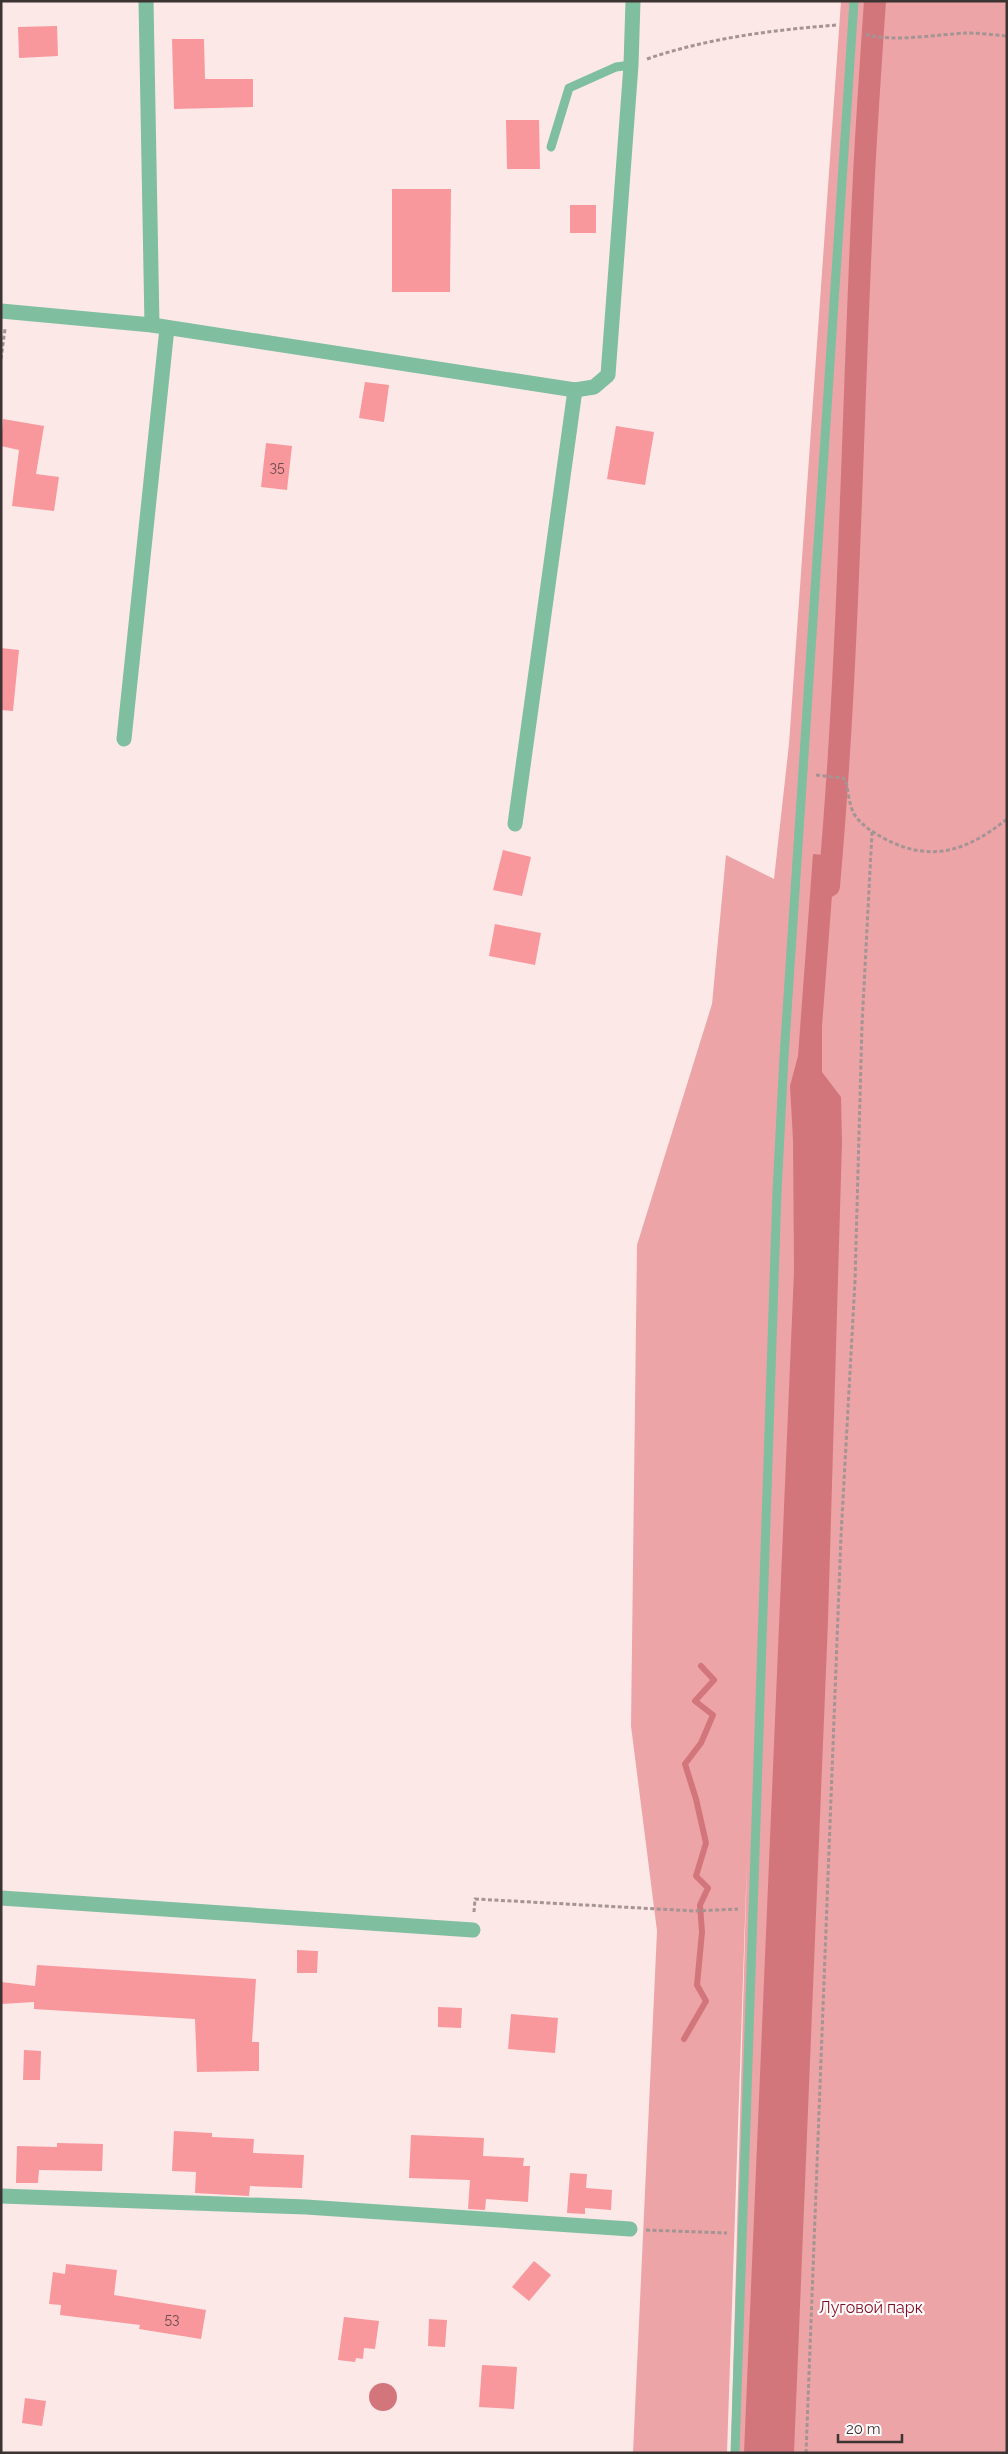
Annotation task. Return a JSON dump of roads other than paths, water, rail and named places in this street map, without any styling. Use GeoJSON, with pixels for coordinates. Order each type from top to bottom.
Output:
{"type":"FeatureCollection","features":[{"type":"Feature","properties":{"kind":"street"},"geometry":{"type":"LineString","coordinates":[[124,739],[159,327],[146,1]]}},
{"type":"Feature","properties":{"kind":"street"},"geometry":{"type":"LineString","coordinates":[[4,311],[159,327],[575,390],[594,387],[608,375],[631,65],[633,1]]}},
{"type":"Feature","properties":{"kind":"street"},"geometry":{"type":"LineString","coordinates":[[516,824],[575,390]]}},
{"type":"Feature","properties":{"kind":"street"},"geometry":{"type":"LineString","coordinates":[[1,1898],[473,1930]]}},
{"type":"Feature","properties":{"kind":"street"},"geometry":{"type":"LineString","coordinates":[[1,2196],[306,2207],[630,2229]]}},
{"type":"Feature","properties":{"kind":"lane"},"geometry":{"type":"LineString","coordinates":[[735,2453],[777,1192],[784,1057],[854,1]]}},
{"type":"Feature","properties":{"kind":"lane"},"geometry":{"type":"LineString","coordinates":[[551,147],[570,88],[616,67],[631,65]]}},
{"type":"Feature","properties":{"kind":"waterway"},"geometry":{"type":"LineString","coordinates":[[829,886],[842,709],[864,175],[875,1]]}},
{"type":"Feature","properties":{"kind":"waterway"},"geometry":{"type":"LineString","coordinates":[[684,2039],[706,2001],[697,1985],[702,1932],[700,1905],[708,1888],[696,1876],[706,1843],[696,1799],[685,1764],[701,1743],[713,1715],[695,1701],[714,1680],[701,1666]]}},
{"type":"Feature","properties":{"kind":"park label","name":"Луговой парк"},"geometry":{"type":"Point","coordinates":[871,2307]}}]}
